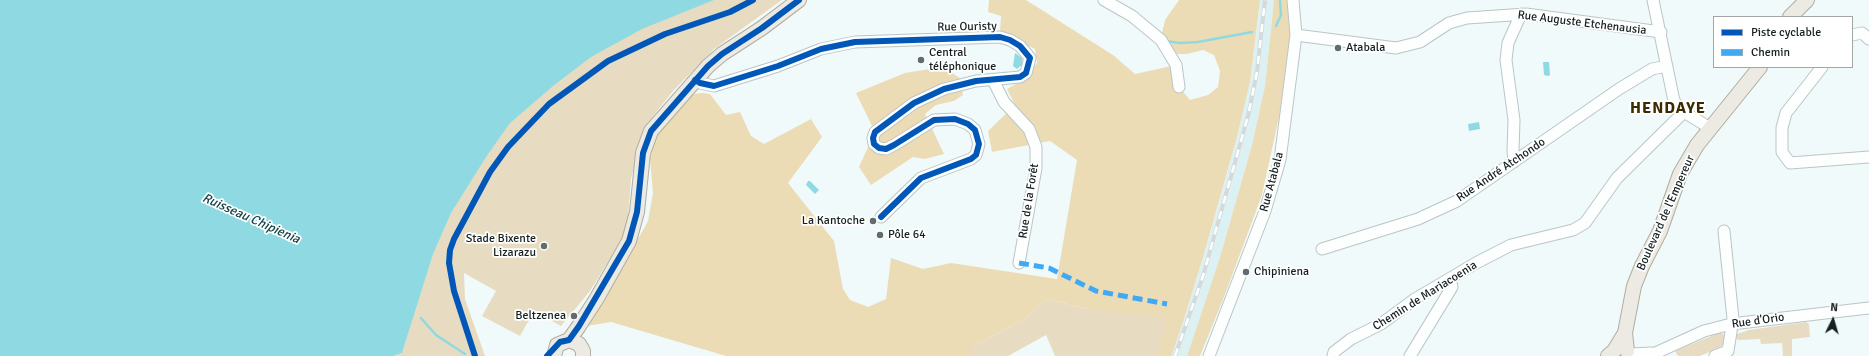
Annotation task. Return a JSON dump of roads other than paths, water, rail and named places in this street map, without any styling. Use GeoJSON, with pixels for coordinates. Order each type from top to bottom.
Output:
{"type":"FeatureCollection","features":[{"type":"Feature","properties":{"kind":"main road"},"geometry":{"type":"LineString","coordinates":[[552,354],[560,342],[579,350],[579,326],[629,241],[637,212],[643,153],[651,131],[694,80],[722,54],[762,28],[799,0]]}},
{"type":"Feature","properties":{"kind":"main road"},"geometry":{"type":"LineString","coordinates":[[1791,16],[1806,0]]}},
{"type":"Feature","properties":{"kind":"main road","name":"Boulevard de l'Empereur"},"geometry":{"type":"LineString","coordinates":[[1622,354],[1634,286],[1642,266],[1660,231],[1680,174],[1697,144],[1759,68]]}},
{"type":"Feature","properties":{"kind":"street"},"geometry":{"type":"LineString","coordinates":[[1104,0],[1132,16],[1161,40],[1176,65],[1179,87]]}},
{"type":"Feature","properties":{"kind":"street","name":"Rue Atabala"},"geometry":{"type":"LineString","coordinates":[[1209,356],[1265,211],[1280,160],[1296,35],[1293,0]]}},
{"type":"Feature","properties":{"kind":"street"},"geometry":{"type":"LineString","coordinates":[[1654,0],[1674,101],[1684,112],[1710,128]]}},
{"type":"Feature","properties":{"kind":"street"},"geometry":{"type":"LineString","coordinates":[[1514,162],[1514,120],[1506,60],[1508,43],[1521,14]]}},
{"type":"Feature","properties":{"kind":"street","name":"Rue Auguste Etchenausia"},"geometry":{"type":"LineString","coordinates":[[1296,35],[1396,48],[1420,42],[1449,24],[1467,18],[1521,14],[1661,32]]}},
{"type":"Feature","properties":{"kind":"street"},"geometry":{"type":"LineString","coordinates":[[1853,35],[1862,34],[1869,39]]}},
{"type":"Feature","properties":{"kind":"street","name":"Rue Ouristy"},"geometry":{"type":"LineString","coordinates":[[694,80],[714,86],[778,66],[821,49],[855,42],[1000,37],[1010,40],[1026,51],[1030,58],[1029,66],[1026,73],[1020,77],[960,84],[928,95],[914,103],[875,132],[873,138],[874,144],[879,148],[886,149],[900,142],[934,120],[955,119],[968,124],[975,130],[979,144],[976,155],[971,159],[921,178],[881,217]]}},
{"type":"Feature","properties":{"kind":"street","name":"Rue André Atchondo"},"geometry":{"type":"LineString","coordinates":[[1322,249],[1418,219],[1450,204],[1514,162],[1619,89],[1652,69],[1667,66]]}},
{"type":"Feature","properties":{"kind":"street"},"geometry":{"type":"LineString","coordinates":[[1821,68],[1786,113],[1782,128],[1782,152],[1790,163],[1869,157]]}},
{"type":"Feature","properties":{"kind":"street","name":"Rue de la Forêt"},"geometry":{"type":"LineString","coordinates":[[993,80],[1004,102],[1029,129],[1036,147],[1036,168],[1019,263]]}},
{"type":"Feature","properties":{"kind":"street","name":"Chemin de Mariacoenia"},"geometry":{"type":"LineString","coordinates":[[1333,356],[1334,352],[1351,339],[1381,324],[1415,299],[1511,245],[1573,230],[1585,223],[1617,178],[1684,112]]}},
{"type":"Feature","properties":{"kind":"street"},"geometry":{"type":"LineString","coordinates":[[1715,356],[1728,351],[1731,324],[1733,319],[1724,231]]}},
{"type":"Feature","properties":{"kind":"street"},"geometry":{"type":"LineString","coordinates":[[1410,356],[1452,287],[1450,279]]}},
{"type":"Feature","properties":{"kind":"street","name":"Rue d'Orio"},"geometry":{"type":"LineString","coordinates":[[1622,354],[1650,355],[1704,331],[1731,324],[1869,308]]}},
{"type":"Feature","properties":{"kind":"water"},"geometry":{"type":"Polygon","coordinates":[[[0,0],[714,0],[642,29],[591,57],[553,86],[510,123],[486,157],[451,213],[433,254],[402,353],[393,356],[0,356],[0,0]]]}},
{"type":"Feature","properties":{"kind":"water"},"geometry":{"type":"Polygon","coordinates":[[[1015,53],[1022,58],[1022,65],[1017,69],[1013,66],[1015,53]]]}},
{"type":"Feature","properties":{"kind":"water"},"geometry":{"type":"Polygon","coordinates":[[[1543,62],[1549,62],[1550,75],[1548,76],[1544,75],[1543,62]]]}},
{"type":"Feature","properties":{"kind":"water"},"geometry":{"type":"Polygon","coordinates":[[[1479,122],[1480,129],[1469,131],[1468,124],[1479,122]]]}},
{"type":"Feature","properties":{"kind":"water"},"geometry":{"type":"Polygon","coordinates":[[[808,181],[810,181],[819,190],[815,194],[806,185],[808,181]]]}},
{"type":"Feature","properties":{"kind":"waterway"},"geometry":{"type":"LineString","coordinates":[[1276,26],[1281,15],[1280,0]]}},
{"type":"Feature","properties":{"kind":"waterway"},"geometry":{"type":"LineString","coordinates":[[1166,41],[1180,43],[1198,42],[1252,32]]}},
{"type":"Feature","properties":{"kind":"waterway","name":"Ruisseau Chipienia"},"geometry":{"type":"LineString","coordinates":[[421,318],[436,335],[465,354]]}},
{"type":"Feature","properties":{"kind":"railway"},"geometry":{"type":"LineString","coordinates":[[1175,356],[1203,276],[1248,116],[1257,72],[1265,0]]}},
{"type":"Feature","properties":{"kind":"place","name":"Atabala"},"geometry":{"type":"Point","coordinates":[1338,48]}},
{"type":"Feature","properties":{"kind":"place","name":"Central téléphonique"},"geometry":{"type":"Point","coordinates":[921,60]}},
{"type":"Feature","properties":{"kind":"place","name":"La Kantoche"},"geometry":{"type":"Point","coordinates":[873,221]}},
{"type":"Feature","properties":{"kind":"place","name":"Pôle 64"},"geometry":{"type":"Point","coordinates":[880,235]}},
{"type":"Feature","properties":{"kind":"place","name":"Stade Bixente Lizarazu"},"geometry":{"type":"Point","coordinates":[544,246]}},
{"type":"Feature","properties":{"kind":"place","name":"Chipiniena"},"geometry":{"type":"Point","coordinates":[1246,272]}},
{"type":"Feature","properties":{"kind":"place","name":"Beltzenea"},"geometry":{"type":"Point","coordinates":[574,316]}},
{"type":"Feature","properties":{"kind":"district","name":"HENDAYE"},"geometry":{"type":"Point","coordinates":[1668,109]}}]}
